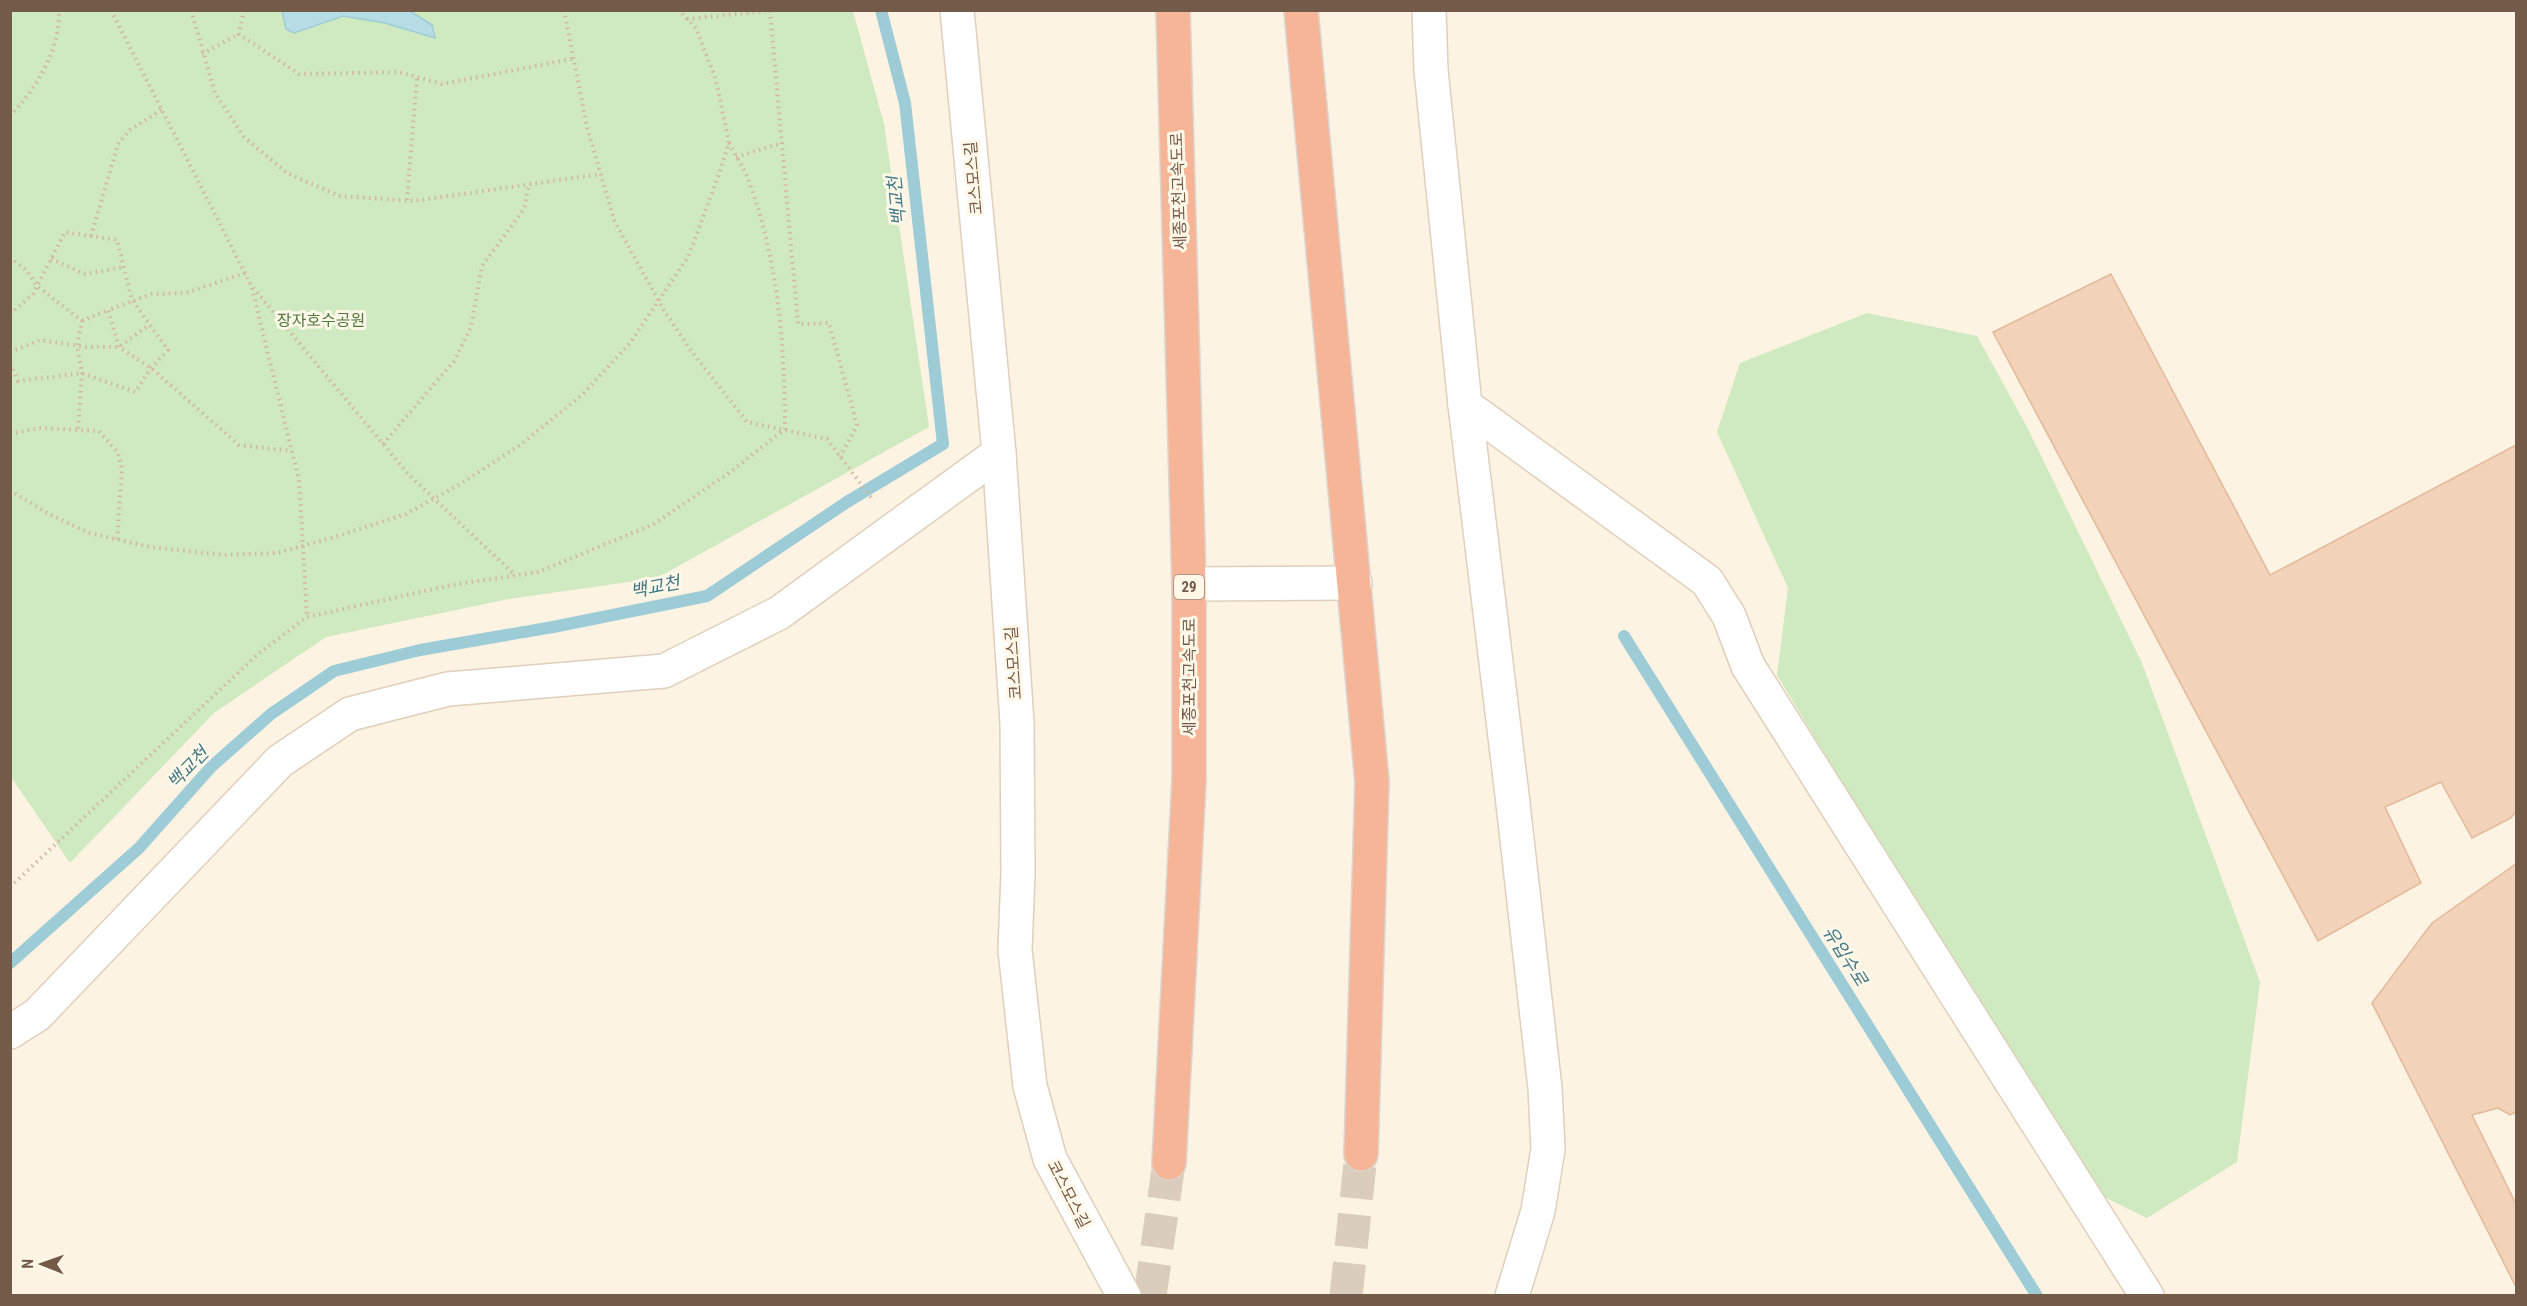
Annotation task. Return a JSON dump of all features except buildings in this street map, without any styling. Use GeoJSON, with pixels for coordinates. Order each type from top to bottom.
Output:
{"type":"FeatureCollection","features":[{"type":"Feature","properties":{"kind":"highway","name":"세종포천고속도로"},"geometry":{"type":"LineString","coordinates":[[1169,1163],[1189,780],[1189,585],[1173,10]]}},
{"type":"Feature","properties":{"kind":"highway"},"geometry":{"type":"LineString","coordinates":[[1301,10],[1372,782],[1361,1154]]}},
{"type":"Feature","properties":{"kind":"street","name":"코스모스길"},"geometry":{"type":"LineString","coordinates":[[957,10],[999,453],[1017,723],[1018,873],[1015,950],[1030,1086],[1050,1159],[1124,1295]]}},
{"type":"Feature","properties":{"kind":"street"},"geometry":{"type":"LineString","coordinates":[[1430,10],[1431,70],[1464,405],[1511,783],[1545,1088],[1548,1149],[1538,1211],[1512,1296]]}},
{"type":"Feature","properties":{"kind":"street"},"geometry":{"type":"LineString","coordinates":[[1464,405],[1707,581],[1729,616],[1748,666],[2147,1296]]}},
{"type":"Feature","properties":{"kind":"street"},"geometry":{"type":"LineString","coordinates":[[10,1032],[37,1015],[280,761],[350,714],[448,689],[664,671],[779,613],[999,453]]}},
{"type":"Feature","properties":{"kind":"street"},"geometry":{"type":"LineString","coordinates":[[1189,585],[1355,583]]}},
{"type":"Feature","properties":{"kind":"path"},"geometry":{"type":"LineString","coordinates":[[10,116],[22,104],[48,64],[59,30],[58,10]]}},
{"type":"Feature","properties":{"kind":"path"},"geometry":{"type":"LineString","coordinates":[[111,10],[251,285],[299,480],[307,617]]}},
{"type":"Feature","properties":{"kind":"path"},"geometry":{"type":"LineString","coordinates":[[191,10],[215,93],[244,137],[287,173],[339,196],[407,200],[601,174]]}},
{"type":"Feature","properties":{"kind":"path"},"geometry":{"type":"LineString","coordinates":[[202,54],[239,34],[244,10]]}},
{"type":"Feature","properties":{"kind":"path"},"geometry":{"type":"LineString","coordinates":[[564,10],[586,127],[614,220],[659,300],[692,352],[747,422],[827,439],[877,505]]}},
{"type":"Feature","properties":{"kind":"path"},"geometry":{"type":"LineString","coordinates":[[679,10],[696,28],[716,80],[729,143],[747,176],[762,218],[779,307],[785,382],[785,429]]}},
{"type":"Feature","properties":{"kind":"path"},"geometry":{"type":"LineString","coordinates":[[687,19],[776,10]]}},
{"type":"Feature","properties":{"kind":"path"},"geometry":{"type":"LineString","coordinates":[[770,11],[798,324],[829,323],[857,425],[840,457]]}},
{"type":"Feature","properties":{"kind":"path"},"geometry":{"type":"LineString","coordinates":[[239,34],[299,74],[399,72],[442,84],[572,59]]}},
{"type":"Feature","properties":{"kind":"path"},"geometry":{"type":"LineString","coordinates":[[407,200],[417,77]]}},
{"type":"Feature","properties":{"kind":"path"},"geometry":{"type":"LineString","coordinates":[[91,236],[118,144],[130,130],[162,109]]}},
{"type":"Feature","properties":{"kind":"path"},"geometry":{"type":"LineString","coordinates":[[10,490],[47,513],[89,533],[150,547],[224,555],[277,553],[406,514],[520,445],[582,395],[630,343],[688,257],[729,143]]}},
{"type":"Feature","properties":{"kind":"path"},"geometry":{"type":"LineString","coordinates":[[736,157],[782,143]]}},
{"type":"Feature","properties":{"kind":"path"},"geometry":{"type":"LineString","coordinates":[[383,444],[454,361],[471,327],[482,267],[524,209],[530,184]]}},
{"type":"Feature","properties":{"kind":"path"},"geometry":{"type":"LineString","coordinates":[[10,314],[33,294],[65,231],[117,240],[132,300],[168,350],[151,368],[135,392],[82,373],[18,381],[10,363]]}},
{"type":"Feature","properties":{"kind":"path"},"geometry":{"type":"LineString","coordinates":[[10,257],[27,271],[37,286],[82,321]]}},
{"type":"Feature","properties":{"kind":"path"},"geometry":{"type":"LineString","coordinates":[[51,259],[85,274],[124,267]]}},
{"type":"Feature","properties":{"kind":"path"},"geometry":{"type":"LineString","coordinates":[[82,321],[152,294],[186,293],[245,273]]}},
{"type":"Feature","properties":{"kind":"path"},"geometry":{"type":"LineString","coordinates":[[251,285],[408,474],[516,575]]}},
{"type":"Feature","properties":{"kind":"path"},"geometry":{"type":"LineString","coordinates":[[108,310],[119,347]]}},
{"type":"Feature","properties":{"kind":"path"},"geometry":{"type":"LineString","coordinates":[[78,429],[82,373],[77,346],[82,321]]}},
{"type":"Feature","properties":{"kind":"path"},"geometry":{"type":"LineString","coordinates":[[119,347],[149,325]]}},
{"type":"Feature","properties":{"kind":"path"},"geometry":{"type":"LineString","coordinates":[[10,351],[40,340],[77,346],[119,347],[151,368],[239,445],[292,451]]}},
{"type":"Feature","properties":{"kind":"path"},"geometry":{"type":"LineString","coordinates":[[10,434],[39,428],[99,431],[118,453],[122,470],[117,540]]}},
{"type":"Feature","properties":{"kind":"path"},"geometry":{"type":"LineString","coordinates":[[10,887],[258,654],[307,617],[452,585],[538,572],[654,524],[729,473],[785,429]]}},
{"type":"Feature","properties":{"kind":"green space","name":"장자호수공원"},"geometry":{"type":"Polygon","coordinates":[[[10,11],[853,11],[884,124],[929,427],[657,578],[509,599],[326,637],[214,713],[70,863],[11,777],[10,11]]]}},
{"type":"Feature","properties":{"kind":"green space"},"geometry":{"type":"Polygon","coordinates":[[[1867,313],[1977,336],[2027,427],[2142,663],[2260,982],[2237,1162],[2147,1218],[2100,1195],[1984,1018],[1777,675],[1788,588],[1717,432],[1740,363],[1867,313]]]}},
{"type":"Feature","properties":{"kind":"water"},"geometry":{"type":"Polygon","coordinates":[[[282,11],[410,11],[432,25],[435,38],[385,23],[343,16],[294,33],[286,29],[282,11]]]}},
{"type":"Feature","properties":{"kind":"waterway","name":"백교천"},"geometry":{"type":"LineString","coordinates":[[10,963],[139,848],[211,767],[271,714],[334,671],[420,650],[553,627],[707,596],[847,502],[943,444],[905,103],[881,10]]}},
{"type":"Feature","properties":{"kind":"waterway","name":"유입수로"},"geometry":{"type":"LineString","coordinates":[[1624,636],[2037,1296]]}},
{"type":"Feature","properties":{"kind":"tunnel"},"geometry":{"type":"LineString","coordinates":[[1346,1296],[1361,1154]]}},
{"type":"Feature","properties":{"kind":"tunnel"},"geometry":{"type":"LineString","coordinates":[[1150,1296],[1169,1163]]}}]}
